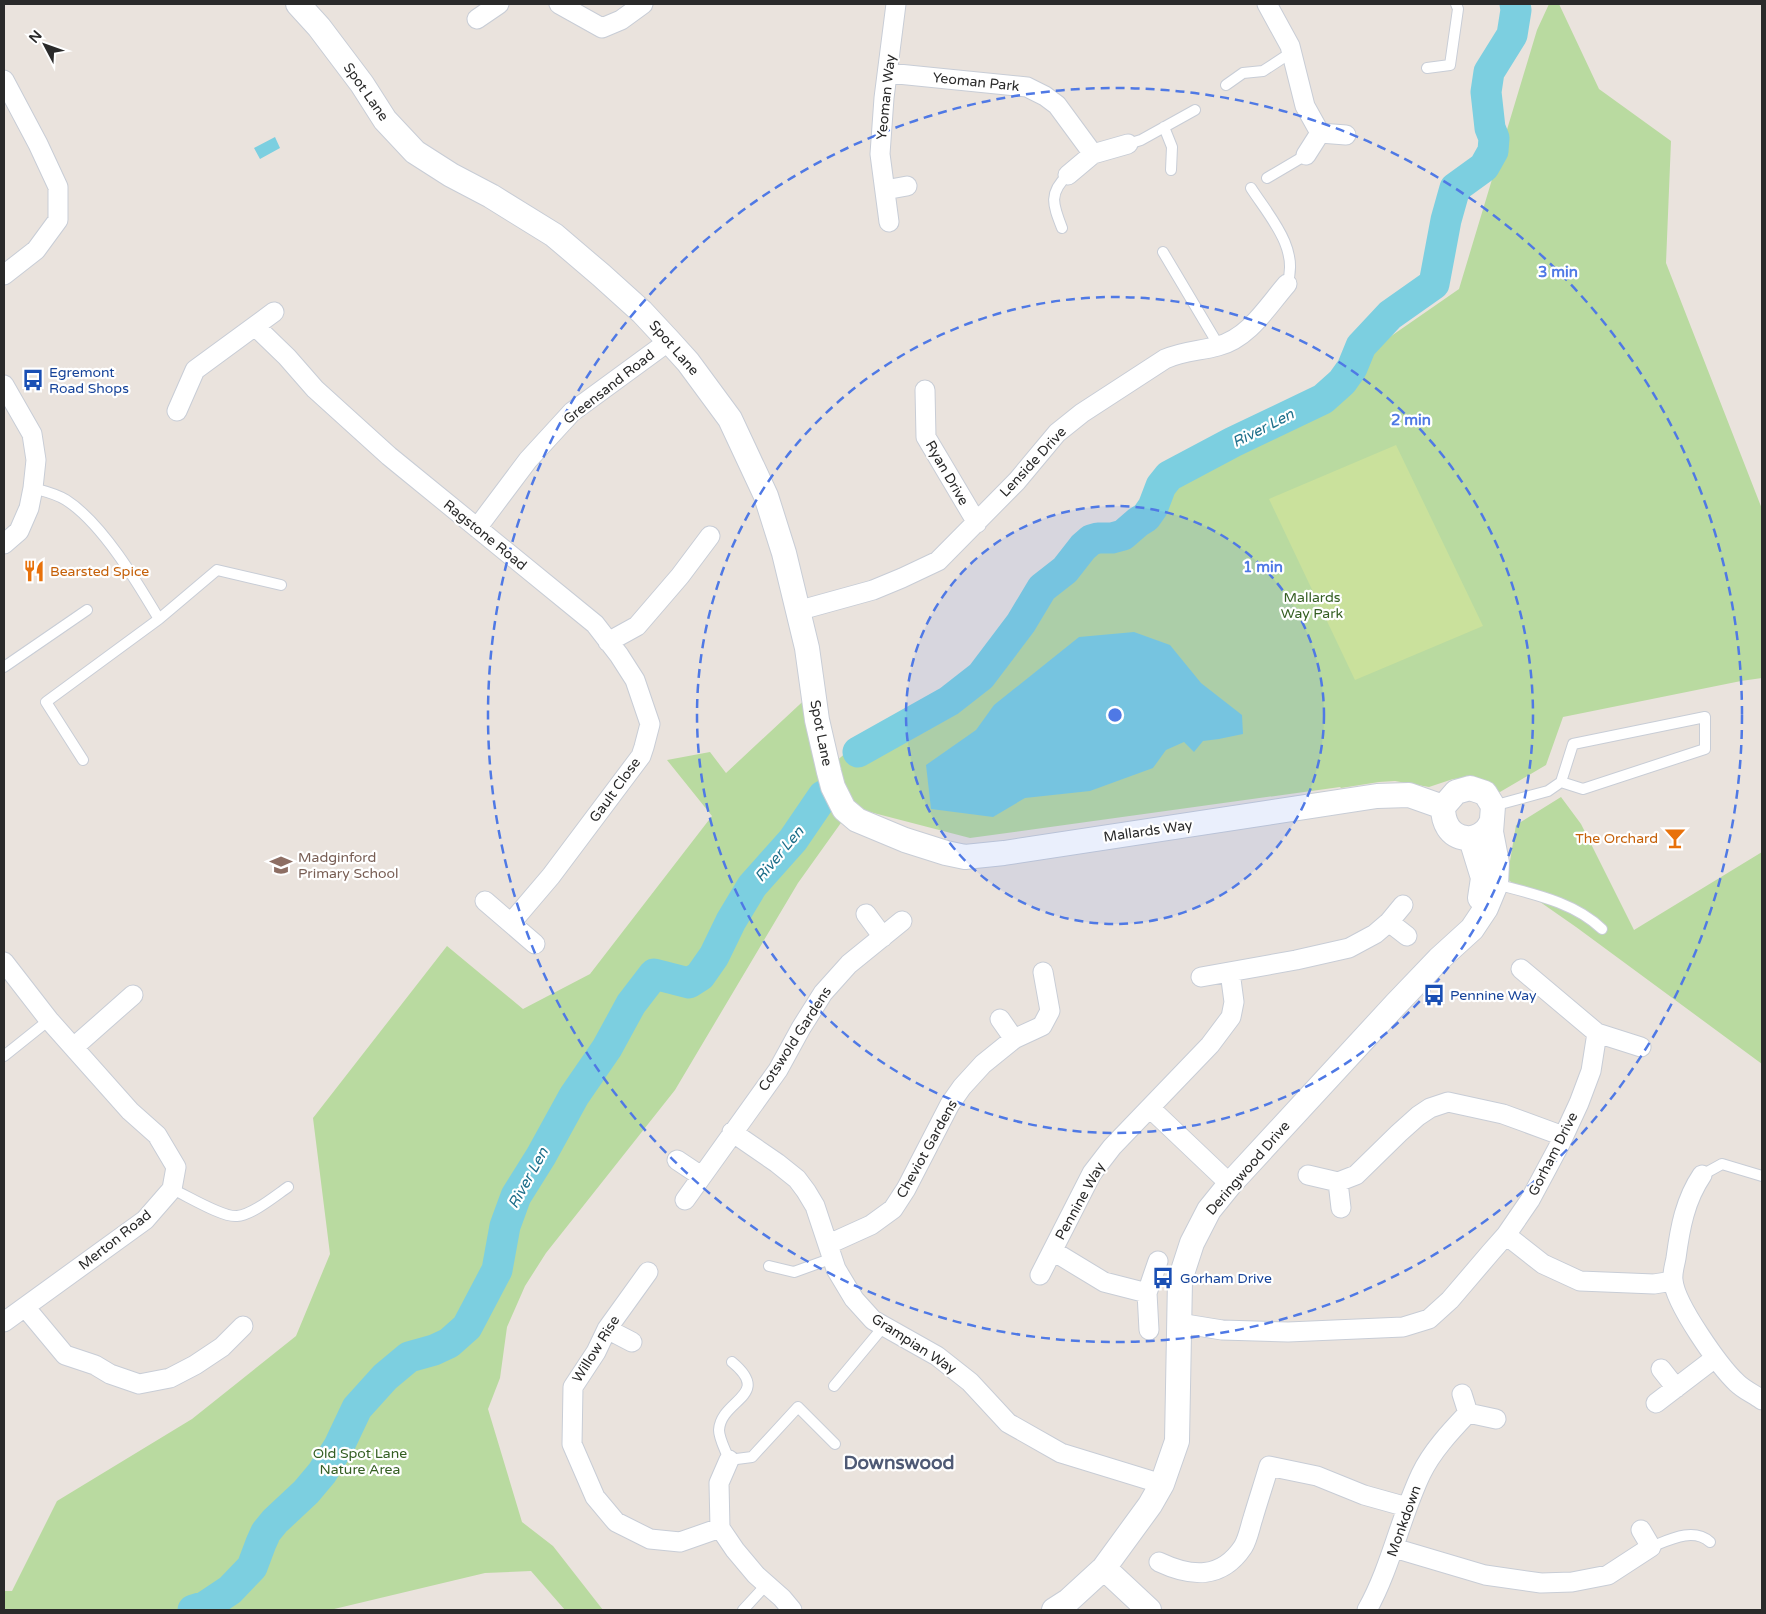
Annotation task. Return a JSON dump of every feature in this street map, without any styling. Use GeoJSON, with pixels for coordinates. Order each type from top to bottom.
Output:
{"type":"FeatureCollection","features":[{"type":"Feature","properties":{"kind":"street","name":"Spot Lane"},"geometry":{"type":"LineString","coordinates":[[298,4],[324,34],[362,84],[384,120],[415,152],[554,235],[642,312],[688,362],[730,419],[766,496],[784,553],[807,648],[817,720],[833,787],[844,808],[856,820]]}},
{"type":"Feature","properties":{"kind":"street"},"geometry":{"type":"LineString","coordinates":[[477,19],[499,4]]}},
{"type":"Feature","properties":{"kind":"street"},"geometry":{"type":"LineString","coordinates":[[559,4],[602,28],[621,20],[643,4]]}},
{"type":"Feature","properties":{"kind":"street","name":"Yeoman Way"},"geometry":{"type":"LineString","coordinates":[[888,222],[880,154],[884,98],[896,4]]}},
{"type":"Feature","properties":{"kind":"street"},"geometry":{"type":"LineString","coordinates":[[1267,4],[1292,52],[1297,69],[1300,92],[1305,106],[1320,133]]}},
{"type":"Feature","properties":{"kind":"street","name":"Yeoman Park"},"geometry":{"type":"LineString","coordinates":[[888,73],[1027,87],[1045,96],[1057,105],[1093,154]]}},
{"type":"Feature","properties":{"kind":"street"},"geometry":{"type":"LineString","coordinates":[[4,80],[58,186],[58,220],[36,250],[4,275]]}},
{"type":"Feature","properties":{"kind":"street"},"geometry":{"type":"LineString","coordinates":[[1320,133],[1346,136]]}},
{"type":"Feature","properties":{"kind":"street"},"geometry":{"type":"LineString","coordinates":[[1306,155],[1320,133]]}},
{"type":"Feature","properties":{"kind":"street"},"geometry":{"type":"LineString","coordinates":[[1068,175],[1093,154],[1128,144]]}},
{"type":"Feature","properties":{"kind":"street"},"geometry":{"type":"LineString","coordinates":[[884,190],[906,186]]}},
{"type":"Feature","properties":{"kind":"street","name":"Lenside Drive"},"geometry":{"type":"LineString","coordinates":[[797,611],[873,590],[938,561],[1017,481],[1057,433],[1082,413],[1166,359],[1179,353],[1219,346],[1238,337],[1251,326],[1286,284]]}},
{"type":"Feature","properties":{"kind":"street"},"geometry":{"type":"LineString","coordinates":[[177,411],[195,370],[274,312]]}},
{"type":"Feature","properties":{"kind":"street","name":"Ragstone Road"},"geometry":{"type":"LineString","coordinates":[[256,326],[287,356],[315,389],[389,456],[594,624],[608,642]]}},
{"type":"Feature","properties":{"kind":"street","name":"Greensand Road"},"geometry":{"type":"LineString","coordinates":[[477,528],[528,460],[572,412],[669,341]]}},
{"type":"Feature","properties":{"kind":"street"},"geometry":{"type":"LineString","coordinates":[[4,385],[32,434],[36,460],[29,508],[19,531],[4,544]]}},
{"type":"Feature","properties":{"kind":"street","name":"Ryan Drive"},"geometry":{"type":"LineString","coordinates":[[924,390],[926,437],[976,523]]}},
{"type":"Feature","properties":{"kind":"street"},"geometry":{"type":"LineString","coordinates":[[608,642],[637,626],[680,576],[710,536]]}},
{"type":"Feature","properties":{"kind":"street","name":"Gault Close"},"geometry":{"type":"LineString","coordinates":[[511,923],[551,876],[641,756],[650,724],[635,680],[608,642]]}},
{"type":"Feature","properties":{"kind":"street"},"geometry":{"type":"LineString","coordinates":[[1470,788],[1485,793],[1492,814],[1484,833],[1471,839],[1452,834],[1446,826],[1443,817],[1443,807],[1456,792],[1470,788]]}},
{"type":"Feature","properties":{"kind":"street","name":"Mallards Way"},"geometry":{"type":"LineString","coordinates":[[856,820],[906,840],[965,857],[1004,853],[1377,796],[1409,795],[1443,807]]}},
{"type":"Feature","properties":{"kind":"street","name":"Deringwood Drive"},"geometry":{"type":"LineString","coordinates":[[1054,1610],[1068,1601],[1104,1568],[1150,1505],[1162,1484],[1177,1441],[1180,1280],[1192,1243],[1209,1210],[1230,1184],[1396,1004],[1439,959],[1472,929],[1486,908],[1496,884],[1497,863],[1492,814]]}},
{"type":"Feature","properties":{"kind":"street"},"geometry":{"type":"LineString","coordinates":[[1471,839],[1483,878],[1479,906],[1472,929]]}},
{"type":"Feature","properties":{"kind":"street"},"geometry":{"type":"LineString","coordinates":[[485,901],[535,944]]}},
{"type":"Feature","properties":{"kind":"street"},"geometry":{"type":"LineString","coordinates":[[1201,977],[1296,960],[1349,948],[1375,934],[1389,922],[1403,905]]}},
{"type":"Feature","properties":{"kind":"street"},"geometry":{"type":"LineString","coordinates":[[866,914],[882,937]]}},
{"type":"Feature","properties":{"kind":"street","name":"Cotswold Gardens"},"geometry":{"type":"LineString","coordinates":[[685,1200],[778,1070],[823,993],[849,964],[902,921]]}},
{"type":"Feature","properties":{"kind":"street"},"geometry":{"type":"LineString","coordinates":[[1389,922],[1407,936]]}},
{"type":"Feature","properties":{"kind":"street"},"geometry":{"type":"LineString","coordinates":[[4,962],[49,1020],[130,1111],[157,1134],[176,1167],[172,1189]]}},
{"type":"Feature","properties":{"kind":"street"},"geometry":{"type":"LineString","coordinates":[[1520,969],[1597,1033],[1641,1047]]}},
{"type":"Feature","properties":{"kind":"street","name":"Cheviot Gardens"},"geometry":{"type":"LineString","coordinates":[[831,1251],[892,1209],[906,1189],[954,1099],[983,1064],[1014,1039],[1042,1026],[1050,1011],[1043,972]]}},
{"type":"Feature","properties":{"kind":"street","name":"Pennine Way"},"geometry":{"type":"LineString","coordinates":[[1040,1274],[1092,1173],[1112,1147],[1210,1045],[1231,1017],[1234,1002],[1230,972]]}},
{"type":"Feature","properties":{"kind":"street"},"geometry":{"type":"LineString","coordinates":[[74,1047],[134,996]]}},
{"type":"Feature","properties":{"kind":"street"},"geometry":{"type":"LineString","coordinates":[[1000,1019],[1014,1039]]}},
{"type":"Feature","properties":{"kind":"street","name":"Gorham Drive"},"geometry":{"type":"LineString","coordinates":[[1179,1323],[1222,1330],[1288,1332],[1403,1328],[1429,1319],[1450,1300],[1506,1235],[1530,1200],[1579,1103],[1591,1071],[1597,1033]]}},
{"type":"Feature","properties":{"kind":"street"},"geometry":{"type":"LineString","coordinates":[[1308,1175],[1338,1182],[1356,1175],[1399,1133],[1424,1112],[1448,1102],[1503,1114],[1563,1136]]}},
{"type":"Feature","properties":{"kind":"street"},"geometry":{"type":"LineString","coordinates":[[1150,1108],[1230,1184]]}},
{"type":"Feature","properties":{"kind":"street","name":"Grampian Way"},"geometry":{"type":"LineString","coordinates":[[732,1132],[797,1179],[815,1206],[836,1270],[854,1298],[873,1320],[937,1356],[970,1382],[1008,1423],[1061,1453],[1162,1484]]}},
{"type":"Feature","properties":{"kind":"street"},"geometry":{"type":"LineString","coordinates":[[677,1160],[701,1176]]}},
{"type":"Feature","properties":{"kind":"street"},"geometry":{"type":"LineString","coordinates":[[1702,1175],[1688,1201],[1681,1225],[1673,1280],[1690,1320],[1715,1358],[1738,1384],[1762,1400]]}},
{"type":"Feature","properties":{"kind":"street"},"geometry":{"type":"LineString","coordinates":[[1338,1182],[1341,1208]]}},
{"type":"Feature","properties":{"kind":"street","name":"Merton Road"},"geometry":{"type":"LineString","coordinates":[[4,1322],[146,1220],[172,1189]]}},
{"type":"Feature","properties":{"kind":"street"},"geometry":{"type":"LineString","coordinates":[[1506,1235],[1543,1264],[1580,1281],[1654,1284],[1673,1280]]}},
{"type":"Feature","properties":{"kind":"street","name":"Pennine Way"},"geometry":{"type":"LineString","coordinates":[[1053,1251],[1104,1282],[1147,1293]]}},
{"type":"Feature","properties":{"kind":"street"},"geometry":{"type":"LineString","coordinates":[[1149,1330],[1147,1293],[1158,1261]]}},
{"type":"Feature","properties":{"kind":"street","name":"Willow Rise"},"geometry":{"type":"LineString","coordinates":[[648,1272],[607,1329],[596,1352],[573,1387],[572,1444],[595,1497],[616,1522],[650,1539],[680,1542],[720,1528]]}},
{"type":"Feature","properties":{"kind":"street"},"geometry":{"type":"LineString","coordinates":[[25,1307],[65,1355],[95,1365],[110,1374],[139,1384],[170,1378],[195,1365],[222,1347],[243,1326]]}},
{"type":"Feature","properties":{"kind":"street"},"geometry":{"type":"LineString","coordinates":[[607,1329],[632,1342]]}},
{"type":"Feature","properties":{"kind":"street"},"geometry":{"type":"LineString","coordinates":[[1656,1403],[1715,1358]]}},
{"type":"Feature","properties":{"kind":"street"},"geometry":{"type":"LineString","coordinates":[[1661,1369],[1676,1388]]}},
{"type":"Feature","properties":{"kind":"street"},"geometry":{"type":"LineString","coordinates":[[1462,1394],[1468,1413],[1496,1419]]}},
{"type":"Feature","properties":{"kind":"street","name":"Monkdown"},"geometry":{"type":"LineString","coordinates":[[1367,1610],[1394,1548],[1407,1507],[1422,1472],[1451,1431],[1468,1413]]}},
{"type":"Feature","properties":{"kind":"street"},"geometry":{"type":"LineString","coordinates":[[1158,1562],[1182,1572],[1205,1573],[1220,1568],[1231,1560],[1244,1546],[1269,1458],[1364,1495],[1407,1507]]}},
{"type":"Feature","properties":{"kind":"street"},"geometry":{"type":"LineString","coordinates":[[729,1460],[719,1483],[720,1528],[756,1575],[782,1598],[792,1610]]}},
{"type":"Feature","properties":{"kind":"street"},"geometry":{"type":"LineString","coordinates":[[1394,1548],[1485,1575],[1541,1583],[1572,1582],[1608,1575],[1650,1547],[1642,1530]]}},
{"type":"Feature","properties":{"kind":"street"},"geometry":{"type":"LineString","coordinates":[[1104,1568],[1149,1610]]}},
{"type":"Feature","properties":{"kind":"lane"},"geometry":{"type":"LineString","coordinates":[[1427,68],[1450,65],[1458,9],[1456,4]]}},
{"type":"Feature","properties":{"kind":"lane"},"geometry":{"type":"LineString","coordinates":[[1226,85],[1243,73],[1263,71],[1292,52]]}},
{"type":"Feature","properties":{"kind":"lane"},"geometry":{"type":"LineString","coordinates":[[1128,144],[1141,140],[1195,110]]}},
{"type":"Feature","properties":{"kind":"lane"},"geometry":{"type":"LineString","coordinates":[[1164,127],[1172,146],[1171,170]]}},
{"type":"Feature","properties":{"kind":"lane"},"geometry":{"type":"LineString","coordinates":[[1267,178],[1306,155]]}},
{"type":"Feature","properties":{"kind":"lane"},"geometry":{"type":"LineString","coordinates":[[1062,228],[1054,206],[1054,193],[1060,182],[1068,175]]}},
{"type":"Feature","properties":{"kind":"lane"},"geometry":{"type":"LineString","coordinates":[[1251,188],[1283,237],[1290,260],[1290,276],[1286,284]]}},
{"type":"Feature","properties":{"kind":"lane"},"geometry":{"type":"LineString","coordinates":[[1163,252],[1219,346]]}},
{"type":"Feature","properties":{"kind":"lane"},"geometry":{"type":"LineString","coordinates":[[33,488],[65,499],[86,516],[132,575],[159,619]]}},
{"type":"Feature","properties":{"kind":"lane"},"geometry":{"type":"LineString","coordinates":[[83,760],[46,702],[159,619],[217,570],[282,585]]}},
{"type":"Feature","properties":{"kind":"lane"},"geometry":{"type":"LineString","coordinates":[[4,667],[87,610]]}},
{"type":"Feature","properties":{"kind":"lane"},"geometry":{"type":"LineString","coordinates":[[1492,814],[1548,791],[1561,782],[1573,744],[1705,717],[1705,749],[1583,789],[1561,782]]}},
{"type":"Feature","properties":{"kind":"lane"},"geometry":{"type":"LineString","coordinates":[[1496,884],[1552,900],[1590,917],[1602,929]]}},
{"type":"Feature","properties":{"kind":"lane"},"geometry":{"type":"LineString","coordinates":[[4,1056],[49,1020]]}},
{"type":"Feature","properties":{"kind":"lane"},"geometry":{"type":"LineString","coordinates":[[1702,1175],[1722,1164],[1762,1176]]}},
{"type":"Feature","properties":{"kind":"lane"},"geometry":{"type":"LineString","coordinates":[[172,1189],[217,1211],[236,1216],[249,1212],[288,1187]]}},
{"type":"Feature","properties":{"kind":"lane"},"geometry":{"type":"LineString","coordinates":[[769,1266],[794,1272],[831,1251]]}},
{"type":"Feature","properties":{"kind":"lane"},"geometry":{"type":"LineString","coordinates":[[834,1386],[884,1326]]}},
{"type":"Feature","properties":{"kind":"lane"},"geometry":{"type":"LineString","coordinates":[[732,1362],[747,1378],[748,1385],[744,1394],[720,1424],[719,1432],[729,1460],[752,1457],[798,1407],[835,1444]]}},
{"type":"Feature","properties":{"kind":"lane"},"geometry":{"type":"LineString","coordinates":[[1650,1547],[1689,1534],[1697,1534],[1710,1542]]}},
{"type":"Feature","properties":{"kind":"lane"},"geometry":{"type":"LineString","coordinates":[[743,1610],[767,1584]]}},
{"type":"Feature","properties":{"kind":"green space"},"geometry":{"type":"Polygon","coordinates":[[[1549,4],[1559,4],[1599,89],[1671,141],[1666,263],[1762,509],[1762,678],[1563,717],[1546,765],[1500,792],[1466,778],[1453,779],[1429,787],[1395,781],[1379,782],[970,838],[866,811],[843,792],[848,813],[798,883],[675,1090],[546,1253],[525,1286],[507,1327],[500,1378],[488,1409],[522,1522],[553,1546],[603,1610],[565,1610],[531,1571],[485,1573],[330,1610],[4,1610],[4,1591],[12,1591],[57,1501],[192,1419],[296,1336],[330,1254],[313,1118],[447,946],[523,1009],[590,974],[712,816],[667,760],[710,752],[726,773],[813,692],[834,763],[855,745],[924,708],[962,684],[982,662],[1026,599],[1076,539],[1105,536],[1125,527],[1139,514],[1166,474],[1320,397],[1343,375],[1357,346],[1371,350],[1459,289],[1537,30],[1549,4]]]}},
{"type":"Feature","properties":{"kind":"green space"},"geometry":{"type":"Polygon","coordinates":[[[1396,445],[1483,626],[1355,680],[1269,499],[1396,445]]]}},
{"type":"Feature","properties":{"kind":"green space"},"geometry":{"type":"Polygon","coordinates":[[[1561,797],[1581,824],[1634,930],[1762,852],[1762,1064],[1576,927],[1507,879],[1516,825],[1561,797]]]}},
{"type":"Feature","properties":{"kind":"water"},"geometry":{"type":"Polygon","coordinates":[[[275,137],[280,148],[260,159],[254,148],[275,137]]]}},
{"type":"Feature","properties":{"kind":"water"},"geometry":{"type":"Polygon","coordinates":[[[1134,632],[1170,645],[1201,683],[1242,715],[1243,734],[1203,741],[1194,752],[1184,742],[1166,750],[1153,768],[1090,791],[1025,798],[993,817],[931,809],[926,765],[976,730],[994,705],[1079,637],[1134,632]]]}},
{"type":"Feature","properties":{"kind":"waterway","name":"River Len"},"geometry":{"type":"LineString","coordinates":[[858,752],[949,701],[981,676],[1021,623],[1042,588],[1065,570],[1091,540],[1123,535],[1146,517],[1153,507],[1161,486],[1169,476],[1233,442],[1323,399],[1342,382],[1352,368],[1361,346],[1390,315],[1434,284],[1446,220],[1455,188],[1484,167],[1493,151],[1494,138],[1490,128],[1486,92],[1489,72],[1512,35],[1516,10],[1515,4]]}},
{"type":"Feature","properties":{"kind":"waterway","name":"River Len"},"geometry":{"type":"LineString","coordinates":[[193,1610],[206,1606],[230,1590],[252,1567],[266,1532],[322,1473],[339,1446],[357,1408],[385,1377],[409,1357],[434,1350],[449,1343],[467,1327],[497,1270],[505,1226],[516,1196],[541,1156],[574,1096],[607,1048],[631,1004],[654,974],[689,983],[700,976],[714,956],[731,921],[752,886],[793,840],[823,796]]}},
{"type":"Feature","properties":{"kind":"place","name":"Egremont Road Shops"},"geometry":{"type":"Point","coordinates":[33,380]}},
{"type":"Feature","properties":{"kind":"place","name":"Bearsted Spice"},"geometry":{"type":"Point","coordinates":[34,571]}},
{"type":"Feature","properties":{"kind":"place","name":"The Orchard"},"geometry":{"type":"Point","coordinates":[1675,838]}},
{"type":"Feature","properties":{"kind":"place","name":"Madginford Primary School"},"geometry":{"type":"Point","coordinates":[281,865]}},
{"type":"Feature","properties":{"kind":"place","name":"Pennine Way"},"geometry":{"type":"Point","coordinates":[1434,995]}},
{"type":"Feature","properties":{"kind":"place","name":"Gorham Drive"},"geometry":{"type":"Point","coordinates":[1163,1278]}},
{"type":"Feature","properties":{"kind":"district","name":"Downswood"},"geometry":{"type":"Point","coordinates":[899,1463]}},
{"type":"Feature","properties":{"kind":"park label","name":"Mallards Way Park"},"geometry":{"type":"Point","coordinates":[1312,606]}},
{"type":"Feature","properties":{"kind":"park label","name":"Old Spot Lane Nature Area"},"geometry":{"type":"Point","coordinates":[360,1462]}}]}
